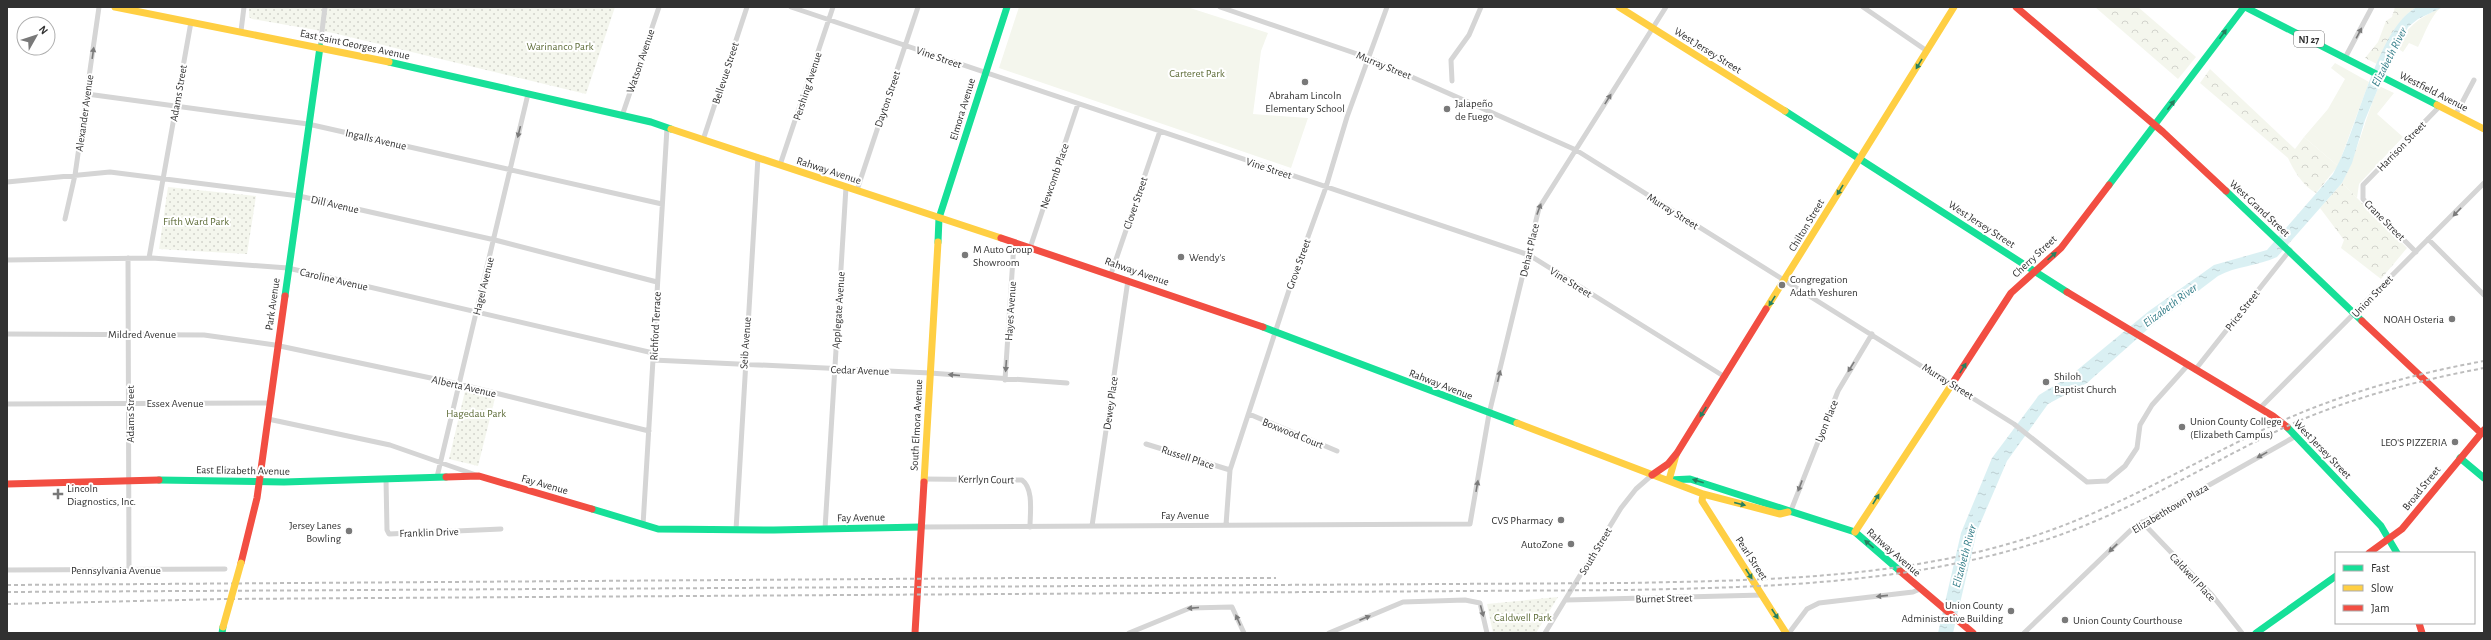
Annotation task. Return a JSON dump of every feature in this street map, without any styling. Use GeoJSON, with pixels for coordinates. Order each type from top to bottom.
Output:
{"type":"FeatureCollection","features":[{"type":"Feature","properties":{"kind":"main road","name":"East Saint Georges Avenue"},"geometry":{"type":"LineString","coordinates":[[115,7],[320,47],[589,108]]}},
{"type":"Feature","properties":{"kind":"main road","name":"Elmora Avenue"},"geometry":{"type":"LineString","coordinates":[[939,218],[1007,7]]}},
{"type":"Feature","properties":{"kind":"main road","name":"West Jersey Street"},"geometry":{"type":"LineString","coordinates":[[1619,7],[1860,157],[2034,272],[2140,338],[2260,408],[2296,436],[2381,526],[2396,552]]}},
{"type":"Feature","properties":{"kind":"main road","name":"Chilton Street"},"geometry":{"type":"LineString","coordinates":[[1652,476],[1668,464],[1676,454],[1954,7]]}},
{"type":"Feature","properties":{"kind":"main road","name":"West Grand Street"},"geometry":{"type":"LineString","coordinates":[[2016,7],[2156,125],[2483,432]]}},
{"type":"Feature","properties":{"kind":"main road","name":"Cherry Street"},"geometry":{"type":"LineString","coordinates":[[1855,532],[2011,294],[2061,248],[2245,7]]}},
{"type":"Feature","properties":{"kind":"main road","name":"Westfield Avenue"},"geometry":{"type":"LineString","coordinates":[[2245,7],[2484,129]]}},
{"type":"Feature","properties":{"kind":"main road","name":"Park Avenue"},"geometry":{"type":"LineString","coordinates":[[222,630],[257,498],[308,124],[320,47]]}},
{"type":"Feature","properties":{"kind":"main road","name":"Rahway Avenue"},"geometry":{"type":"LineString","coordinates":[[589,108],[667,128],[758,156],[780,165],[1222,311],[1652,476],[1669,480],[1702,494],[1780,514],[1789,512]]}},
{"type":"Feature","properties":{"kind":"main road","name":"South Elmora Avenue"},"geometry":{"type":"LineString","coordinates":[[915,633],[939,218]]}},
{"type":"Feature","properties":{"kind":"main road","name":"Broad Street"},"geometry":{"type":"LineString","coordinates":[[2370,552],[2402,529],[2483,432]]}},
{"type":"Feature","properties":{"kind":"main road","name":"Chilton Street"},"geometry":{"type":"LineString","coordinates":[[1669,480],[1676,454]]}},
{"type":"Feature","properties":{"kind":"main road"},"geometry":{"type":"LineString","coordinates":[[2460,458],[2484,478]]}},
{"type":"Feature","properties":{"kind":"main road","name":"Fay Avenue"},"geometry":{"type":"LineString","coordinates":[[479,476],[658,529],[736,530],[922,527]]}},
{"type":"Feature","properties":{"kind":"main road","name":"East Elizabeth Avenue"},"geometry":{"type":"LineString","coordinates":[[7,484],[130,480],[259,480],[284,482],[479,476]]}},
{"type":"Feature","properties":{"kind":"main road","name":"Rahway Avenue"},"geometry":{"type":"LineString","coordinates":[[1669,480],[1690,479],[1855,532],[1973,633]]}},
{"type":"Feature","properties":{"kind":"main road"},"geometry":{"type":"LineString","coordinates":[[1702,494],[1709,490],[1739,494]]}},
{"type":"Feature","properties":{"kind":"main road","name":"Pearl Street"},"geometry":{"type":"LineString","coordinates":[[1702,494],[1702,501],[1786,633]]}},
{"type":"Feature","properties":{"kind":"main road"},"geometry":{"type":"LineString","coordinates":[[2256,633],[2335,577]]}},
{"type":"Feature","properties":{"kind":"street","name":"Alexander Avenue"},"geometry":{"type":"LineString","coordinates":[[65,218],[75,175],[99,7]]}},
{"type":"Feature","properties":{"kind":"street"},"geometry":{"type":"LineString","coordinates":[[241,31],[244,7]]}},
{"type":"Feature","properties":{"kind":"street"},"geometry":{"type":"LineString","coordinates":[[320,47],[325,7]]}},
{"type":"Feature","properties":{"kind":"street","name":"Watson Avenue"},"geometry":{"type":"LineString","coordinates":[[622,116],[659,7]]}},
{"type":"Feature","properties":{"kind":"street","name":"Bellevue Street"},"geometry":{"type":"LineString","coordinates":[[703,140],[747,7]]}},
{"type":"Feature","properties":{"kind":"street","name":"Vine Street"},"geometry":{"type":"LineString","coordinates":[[791,7],[1528,255],[1725,377]]}},
{"type":"Feature","properties":{"kind":"street","name":"Pershing Avenue"},"geometry":{"type":"LineString","coordinates":[[780,165],[833,7]]}},
{"type":"Feature","properties":{"kind":"street","name":"Dayton Street"},"geometry":{"type":"LineString","coordinates":[[857,190],[918,7]]}},
{"type":"Feature","properties":{"kind":"street","name":"Murray Street"},"geometry":{"type":"LineString","coordinates":[[1220,7],[1369,58],[1576,150],[1953,384],[2014,424],[2089,482],[2107,481],[2125,466],[2137,448],[2140,425],[2152,405],[2188,366]]}},
{"type":"Feature","properties":{"kind":"street","name":"Grove Street"},"geometry":{"type":"LineString","coordinates":[[1226,526],[1230,470],[1275,331],[1326,186],[1347,118],[1387,7]]}},
{"type":"Feature","properties":{"kind":"street"},"geometry":{"type":"LineString","coordinates":[[1452,81],[1451,60],[1469,35],[1481,7]]}},
{"type":"Feature","properties":{"kind":"street","name":"Dehart Place"},"geometry":{"type":"LineString","coordinates":[[1470,524],[1489,414],[1539,208],[1666,7]]}},
{"type":"Feature","properties":{"kind":"street"},"geometry":{"type":"LineString","coordinates":[[1863,7],[1927,50]]}},
{"type":"Feature","properties":{"kind":"street"},"geometry":{"type":"LineString","coordinates":[[2345,58],[2372,7]]}},
{"type":"Feature","properties":{"kind":"street","name":"Adams Street"},"geometry":{"type":"LineString","coordinates":[[149,258],[191,22]]}},
{"type":"Feature","properties":{"kind":"street"},"geometry":{"type":"LineString","coordinates":[[2456,114],[2474,80]]}},
{"type":"Feature","properties":{"kind":"street","name":"Ingalls Avenue"},"geometry":{"type":"LineString","coordinates":[[87,94],[308,124],[662,204]]}},
{"type":"Feature","properties":{"kind":"street","name":"Hagel Avenue"},"geometry":{"type":"LineString","coordinates":[[437,477],[442,462],[459,384],[495,240],[509,169],[528,94]]}},
{"type":"Feature","properties":{"kind":"street","name":"Newcomb Place"},"geometry":{"type":"LineString","coordinates":[[1030,248],[1078,104]]}},
{"type":"Feature","properties":{"kind":"street","name":"Harrison Street"},"geometry":{"type":"LineString","coordinates":[[2363,185],[2440,106]]}},
{"type":"Feature","properties":{"kind":"street","name":"Richford Terrace"},"geometry":{"type":"LineString","coordinates":[[643,525],[667,128]]}},
{"type":"Feature","properties":{"kind":"street","name":"Clover Street"},"geometry":{"type":"LineString","coordinates":[[1111,274],[1160,132]]}},
{"type":"Feature","properties":{"kind":"street","name":"Seib Avenue"},"geometry":{"type":"LineString","coordinates":[[736,530],[744,365],[758,156]]}},
{"type":"Feature","properties":{"kind":"street","name":"Dill Avenue"},"geometry":{"type":"LineString","coordinates":[[7,182],[110,172],[298,196],[495,240],[657,282]]}},
{"type":"Feature","properties":{"kind":"street","name":"Union Street"},"geometry":{"type":"LineString","coordinates":[[2260,408],[2484,183]]}},
{"type":"Feature","properties":{"kind":"street","name":"Crane Street"},"geometry":{"type":"LineString","coordinates":[[2363,185],[2362,199],[2416,252]]}},
{"type":"Feature","properties":{"kind":"street","name":"Applegate Avenue"},"geometry":{"type":"LineString","coordinates":[[825,529],[846,187]]}},
{"type":"Feature","properties":{"kind":"street"},"geometry":{"type":"LineString","coordinates":[[2428,239],[2484,295]]}},
{"type":"Feature","properties":{"kind":"street","name":"Hayes Avenue"},"geometry":{"type":"LineString","coordinates":[[1005,380],[1014,243]]}},
{"type":"Feature","properties":{"kind":"street","name":"Price Street"},"geometry":{"type":"LineString","coordinates":[[2195,370],[2288,249]]}},
{"type":"Feature","properties":{"kind":"street","name":"Adams Street"},"geometry":{"type":"LineString","coordinates":[[128,258],[130,404],[129,570]]}},
{"type":"Feature","properties":{"kind":"street","name":"Caroline Avenue"},"geometry":{"type":"LineString","coordinates":[[7,260],[149,258],[288,268],[653,353]]}},
{"type":"Feature","properties":{"kind":"street","name":"Dewey Place"},"geometry":{"type":"LineString","coordinates":[[1092,526],[1128,280]]}},
{"type":"Feature","properties":{"kind":"street","name":"Mildred Avenue"},"geometry":{"type":"LineString","coordinates":[[7,334],[204,335],[277,346]]}},
{"type":"Feature","properties":{"kind":"street","name":"Lyon Place"},"geometry":{"type":"LineString","coordinates":[[1789,512],[1838,391],[1872,334]]}},
{"type":"Feature","properties":{"kind":"street","name":"Alberta Avenue"},"geometry":{"type":"LineString","coordinates":[[277,346],[459,384],[649,431]]}},
{"type":"Feature","properties":{"kind":"street","name":"Cedar Avenue"},"geometry":{"type":"LineString","coordinates":[[653,360],[835,370],[930,373],[1005,380],[1067,383]]}},
{"type":"Feature","properties":{"kind":"street","name":"Essex Avenue"},"geometry":{"type":"LineString","coordinates":[[7,404],[271,403]]}},
{"type":"Feature","properties":{"kind":"street","name":"Boxwood Court"},"geometry":{"type":"LineString","coordinates":[[1249,414],[1337,451]]}},
{"type":"Feature","properties":{"kind":"street","name":"Fay Avenue"},"geometry":{"type":"LineString","coordinates":[[268,419],[390,445],[479,476]]}},
{"type":"Feature","properties":{"kind":"street","name":"Elizabethtown Plaza"},"geometry":{"type":"LineString","coordinates":[[2024,633],[2142,522],[2296,436]]}},
{"type":"Feature","properties":{"kind":"street","name":"Russell Place"},"geometry":{"type":"LineString","coordinates":[[1146,444],[1230,470]]}},
{"type":"Feature","properties":{"kind":"street","name":"South Street"},"geometry":{"type":"LineString","coordinates":[[1545,633],[1621,508],[1636,489],[1652,476]]}},
{"type":"Feature","properties":{"kind":"street","name":"Franklin Drive"},"geometry":{"type":"LineString","coordinates":[[386,479],[387,530],[389,534],[501,529]]}},
{"type":"Feature","properties":{"kind":"street","name":"Kerrlyn Court"},"geometry":{"type":"LineString","coordinates":[[924,479],[1022,480],[1026,484],[1030,494],[1030,526]]}},
{"type":"Feature","properties":{"kind":"street","name":"Caldwell Place"},"geometry":{"type":"LineString","coordinates":[[2142,522],[2212,596],[2242,633]]}},
{"type":"Feature","properties":{"kind":"street","name":"Fay Avenue"},"geometry":{"type":"LineString","coordinates":[[922,527],[1470,524]]}},
{"type":"Feature","properties":{"kind":"street","name":"Pennsylvania Avenue"},"geometry":{"type":"LineString","coordinates":[[7,570],[225,569]]}},
{"type":"Feature","properties":{"kind":"street"},"geometry":{"type":"LineString","coordinates":[[1789,633],[1807,609],[1819,603],[1913,592],[1920,589]]}},
{"type":"Feature","properties":{"kind":"street","name":"Burnet Street"},"geometry":{"type":"LineString","coordinates":[[1566,600],[1763,595]]}},
{"type":"Feature","properties":{"kind":"street"},"geometry":{"type":"LineString","coordinates":[[1330,633],[1403,602],[1465,600],[1480,603],[1487,633]]}},
{"type":"Feature","properties":{"kind":"street"},"geometry":{"type":"LineString","coordinates":[[1129,633],[1190,608],[1232,607],[1244,633]]}},
{"type":"Feature","properties":{"kind":"green space","name":"Warinanco Park"},"geometry":{"type":"Polygon","coordinates":[[[249,7],[615,7],[586,94],[333,33],[252,19],[249,17],[249,7]]]}},
{"type":"Feature","properties":{"kind":"green space","name":"Carteret Park"},"geometry":{"type":"Polygon","coordinates":[[[1019,7],[1187,7],[1268,33],[1261,51],[1253,114],[1308,118],[1291,168],[999,68],[1019,7]]]}},
{"type":"Feature","properties":{"kind":"green space"},"geometry":{"type":"Polygon","coordinates":[[[2095,7],[2138,7],[2196,57],[2178,79],[2095,7]]]}},
{"type":"Feature","properties":{"kind":"green space"},"geometry":{"type":"Polygon","coordinates":[[[2395,7],[2417,7],[2404,18],[2393,32],[2377,64],[2365,58],[2378,42],[2386,21],[2392,17],[2395,7]]]}},
{"type":"Feature","properties":{"kind":"green space"},"geometry":{"type":"Polygon","coordinates":[[[2440,8],[2430,22],[2418,47],[2409,43],[2403,52],[2397,48],[2401,40],[2414,24],[2440,8]]]}},
{"type":"Feature","properties":{"kind":"green space"},"geometry":{"type":"Polygon","coordinates":[[[2335,63],[2369,82],[2338,166],[2304,137],[2328,109],[2345,79],[2331,68],[2335,63]]]}},
{"type":"Feature","properties":{"kind":"green space"},"geometry":{"type":"Polygon","coordinates":[[[2210,69],[2295,149],[2304,137],[2338,166],[2316,193],[2299,178],[2288,158],[2200,83],[2210,69]]]}},
{"type":"Feature","properties":{"kind":"green space"},"geometry":{"type":"Polygon","coordinates":[[[2379,86],[2394,93],[2377,114],[2403,137],[2359,184],[2357,198],[2342,183],[2353,159],[2379,86]]]}},
{"type":"Feature","properties":{"kind":"green space"},"geometry":{"type":"Polygon","coordinates":[[[2342,183],[2407,248],[2381,279],[2341,248],[2344,240],[2320,208],[2342,183]]]}},
{"type":"Feature","properties":{"kind":"green space","name":"Fifth Ward Park"},"geometry":{"type":"Polygon","coordinates":[[[168,187],[256,196],[247,254],[159,249],[168,187]]]}},
{"type":"Feature","properties":{"kind":"green space","name":"Hagedau Park"},"geometry":{"type":"Polygon","coordinates":[[[465,391],[495,398],[478,466],[449,459],[465,391]]]}},
{"type":"Feature","properties":{"kind":"green space","name":"Caldwell Park"},"geometry":{"type":"Polygon","coordinates":[[[1558,597],[1536,633],[1493,633],[1487,604],[1558,597]]]}},
{"type":"Feature","properties":{"kind":"water","name":"Elizabeth River"},"geometry":{"type":"Polygon","coordinates":[[[2417,7],[2443,7],[2418,19],[2408,27],[2379,86],[2365,120],[2352,163],[2342,183],[2277,257],[2232,270],[2218,276],[2148,329],[2087,383],[2048,404],[2007,461],[1977,531],[1953,633],[1938,633],[1961,533],[1992,458],[2039,395],[2070,376],[2149,311],[2214,265],[2267,250],[2333,174],[2342,156],[2369,83],[2390,36],[2403,19],[2417,7]]]}},
{"type":"Feature","properties":{"kind":"railway"},"geometry":{"type":"LineString","coordinates":[[7,592],[1627,583],[1789,578],[1843,574],[1950,558],[2002,546],[2054,529],[2110,506],[2246,438],[2298,414],[2377,386],[2430,372],[2484,361]]}},
{"type":"Feature","properties":{"kind":"railway"},"geometry":{"type":"LineString","coordinates":[[7,604],[224,599],[1627,590],[1735,587],[1843,580],[1897,574],[1950,565],[2002,553],[2054,537],[2146,498],[2294,423],[2340,405],[2388,390],[2484,368]]}},
{"type":"Feature","properties":{"kind":"railway"},"geometry":{"type":"LineString","coordinates":[[7,585],[1021,578],[1276,578]]}},
{"type":"Feature","properties":{"kind":"traffic: fast"},"geometry":{"type":"LineString","coordinates":[[938,242],[939,218],[1007,7]]}},
{"type":"Feature","properties":{"kind":"traffic: fast"},"geometry":{"type":"LineString","coordinates":[[2109,185],[2244,7]]}},
{"type":"Feature","properties":{"kind":"traffic: fast"},"geometry":{"type":"LineString","coordinates":[[2245,7],[2437,105]]}},
{"type":"Feature","properties":{"kind":"traffic: fast"},"geometry":{"type":"LineString","coordinates":[[285,296],[320,47]]}},
{"type":"Feature","properties":{"kind":"traffic: fast"},"geometry":{"type":"LineString","coordinates":[[389,62],[651,122],[671,129]]}},
{"type":"Feature","properties":{"kind":"traffic: fast"},"geometry":{"type":"LineString","coordinates":[[1785,111],[2067,292]]}},
{"type":"Feature","properties":{"kind":"traffic: fast"},"geometry":{"type":"LineString","coordinates":[[2226,191],[2362,321]]}},
{"type":"Feature","properties":{"kind":"traffic: fast"},"geometry":{"type":"LineString","coordinates":[[1263,327],[1517,423]]}},
{"type":"Feature","properties":{"kind":"traffic: fast"},"geometry":{"type":"LineString","coordinates":[[2287,427],[2381,526],[2396,552]]}},
{"type":"Feature","properties":{"kind":"traffic: fast"},"geometry":{"type":"LineString","coordinates":[[2460,458],[2484,478]]}},
{"type":"Feature","properties":{"kind":"traffic: fast"},"geometry":{"type":"LineString","coordinates":[[159,480],[284,482],[446,477]]}},
{"type":"Feature","properties":{"kind":"traffic: fast"},"geometry":{"type":"LineString","coordinates":[[1669,480],[1690,479],[1855,532],[1900,571]]}},
{"type":"Feature","properties":{"kind":"traffic: fast"},"geometry":{"type":"LineString","coordinates":[[592,509],[658,529],[774,530],[921,527]]}},
{"type":"Feature","properties":{"kind":"traffic: fast"},"geometry":{"type":"LineString","coordinates":[[2256,633],[2335,577]]}},
{"type":"Feature","properties":{"kind":"traffic: fast"},"geometry":{"type":"LineString","coordinates":[[222,633],[223,627]]}},
{"type":"Feature","properties":{"kind":"traffic: slow"},"geometry":{"type":"LineString","coordinates":[[115,7],[389,62]]}},
{"type":"Feature","properties":{"kind":"traffic: slow"},"geometry":{"type":"LineString","coordinates":[[1619,7],[1785,111]]}},
{"type":"Feature","properties":{"kind":"traffic: slow"},"geometry":{"type":"LineString","coordinates":[[1766,309],[1954,7]]}},
{"type":"Feature","properties":{"kind":"traffic: slow"},"geometry":{"type":"LineString","coordinates":[[2437,105],[2484,129]]}},
{"type":"Feature","properties":{"kind":"traffic: slow"},"geometry":{"type":"LineString","coordinates":[[671,129],[1001,238]]}},
{"type":"Feature","properties":{"kind":"traffic: slow"},"geometry":{"type":"LineString","coordinates":[[924,482],[938,242]]}},
{"type":"Feature","properties":{"kind":"traffic: slow"},"geometry":{"type":"LineString","coordinates":[[1855,532],[1952,384]]}},
{"type":"Feature","properties":{"kind":"traffic: slow"},"geometry":{"type":"LineString","coordinates":[[1517,423],[1703,494],[1780,514],[1788,512]]}},
{"type":"Feature","properties":{"kind":"traffic: slow"},"geometry":{"type":"LineString","coordinates":[[1669,480],[1676,455]]}},
{"type":"Feature","properties":{"kind":"traffic: slow"},"geometry":{"type":"LineString","coordinates":[[1703,494],[1702,501],[1786,633]]}},
{"type":"Feature","properties":{"kind":"traffic: slow"},"geometry":{"type":"LineString","coordinates":[[223,627],[241,563]]}},
{"type":"Feature","properties":{"kind":"traffic: jam"},"geometry":{"type":"LineString","coordinates":[[2016,7],[2163,132],[2226,191]]}},
{"type":"Feature","properties":{"kind":"traffic: jam"},"geometry":{"type":"LineString","coordinates":[[1952,384],[2011,293],[2061,248],[2109,185]]}},
{"type":"Feature","properties":{"kind":"traffic: jam"},"geometry":{"type":"LineString","coordinates":[[1001,238],[1263,327]]}},
{"type":"Feature","properties":{"kind":"traffic: jam"},"geometry":{"type":"LineString","coordinates":[[2067,292],[2273,416],[2287,427]]}},
{"type":"Feature","properties":{"kind":"traffic: jam"},"geometry":{"type":"LineString","coordinates":[[241,563],[257,498],[285,296]]}},
{"type":"Feature","properties":{"kind":"traffic: jam"},"geometry":{"type":"LineString","coordinates":[[1652,475],[1668,464],[1677,453],[1766,309]]}},
{"type":"Feature","properties":{"kind":"traffic: jam"},"geometry":{"type":"LineString","coordinates":[[2362,321],[2481,433]]}},
{"type":"Feature","properties":{"kind":"traffic: jam"},"geometry":{"type":"LineString","coordinates":[[2370,552],[2402,529],[2484,430]]}},
{"type":"Feature","properties":{"kind":"traffic: jam"},"geometry":{"type":"LineString","coordinates":[[446,477],[479,476],[592,509]]}},
{"type":"Feature","properties":{"kind":"traffic: jam"},"geometry":{"type":"LineString","coordinates":[[7,484],[159,480]]}},
{"type":"Feature","properties":{"kind":"traffic: jam"},"geometry":{"type":"LineString","coordinates":[[915,633],[924,482]]}},
{"type":"Feature","properties":{"kind":"traffic: jam"},"geometry":{"type":"LineString","coordinates":[[1900,571],[1973,633]]}},
{"type":"Feature","properties":{"kind":"traffic: jam"},"geometry":{"type":"LineString","coordinates":[[2419,624],[2422,633]]}},
{"type":"Feature","properties":{"kind":"place","name":"Abraham Lincoln Elementary School"},"geometry":{"type":"Point","coordinates":[1305,82]}},
{"type":"Feature","properties":{"kind":"place","name":"Jalapeño de Fuego"},"geometry":{"type":"Point","coordinates":[1447,109]}},
{"type":"Feature","properties":{"kind":"place","name":"M Auto Group Showroom"},"geometry":{"type":"Point","coordinates":[965,255]}},
{"type":"Feature","properties":{"kind":"place","name":"Wendy's"},"geometry":{"type":"Point","coordinates":[1181,257]}},
{"type":"Feature","properties":{"kind":"place","name":"Congregation Adath Yeshuren"},"geometry":{"type":"Point","coordinates":[1782,285]}},
{"type":"Feature","properties":{"kind":"place","name":"NOAH Osteria"},"geometry":{"type":"Point","coordinates":[2452,319]}},
{"type":"Feature","properties":{"kind":"place","name":"Shiloh Baptist Church"},"geometry":{"type":"Point","coordinates":[2046,382]}},
{"type":"Feature","properties":{"kind":"place","name":"Union County College (Elizabeth Campus)"},"geometry":{"type":"Point","coordinates":[2182,427]}},
{"type":"Feature","properties":{"kind":"place","name":"LEO'S PIZZERIA"},"geometry":{"type":"Point","coordinates":[2455,442]}},
{"type":"Feature","properties":{"kind":"place","name":"Lincoln Diagnostics, Inc."},"geometry":{"type":"Point","coordinates":[58,494]}},
{"type":"Feature","properties":{"kind":"place","name":"CVS Pharmacy"},"geometry":{"type":"Point","coordinates":[1561,520]}},
{"type":"Feature","properties":{"kind":"place","name":"Jersey Lanes Bowling"},"geometry":{"type":"Point","coordinates":[349,531]}},
{"type":"Feature","properties":{"kind":"place","name":"AutoZone"},"geometry":{"type":"Point","coordinates":[1571,544]}},
{"type":"Feature","properties":{"kind":"place","name":"Union County Administrative Building"},"geometry":{"type":"Point","coordinates":[2011,611]}},
{"type":"Feature","properties":{"kind":"place","name":"Union County Courthouse"},"geometry":{"type":"Point","coordinates":[2065,620]}}]}
